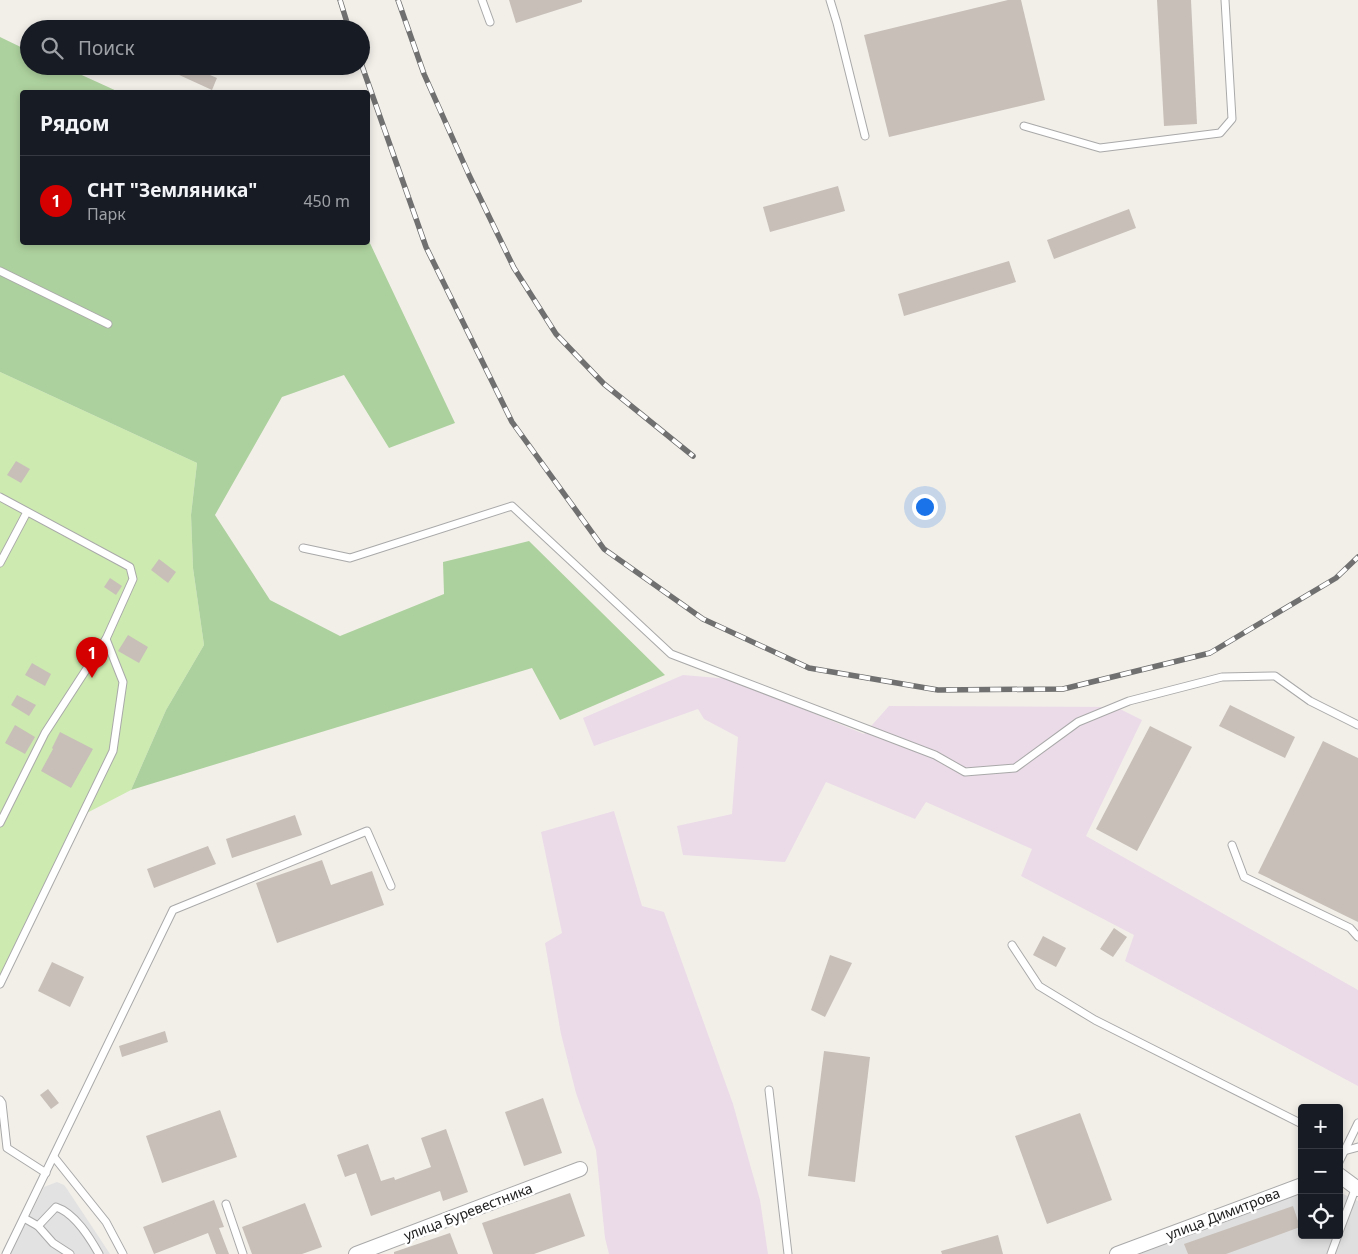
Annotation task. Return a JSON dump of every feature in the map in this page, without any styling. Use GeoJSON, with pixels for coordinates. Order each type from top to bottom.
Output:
{"type":"FeatureCollection","features":[{"type":"Feature","properties":{"kind":"street","name":"улица Буревестника"},"geometry":{"type":"LineString","coordinates":[[356,1254],[580,1169]]}},
{"type":"Feature","properties":{"kind":"street"},"geometry":{"type":"LineString","coordinates":[[1343,1179],[1357,1188]]}},
{"type":"Feature","properties":{"kind":"street","name":"улица Димитрова"},"geometry":{"type":"LineString","coordinates":[[1117,1254],[1298,1186]]}},
{"type":"Feature","properties":{"kind":"lane"},"geometry":{"type":"LineString","coordinates":[[482,0],[490,22]]}},
{"type":"Feature","properties":{"kind":"lane"},"geometry":{"type":"LineString","coordinates":[[830,0],[865,136]]}},
{"type":"Feature","properties":{"kind":"lane"},"geometry":{"type":"LineString","coordinates":[[1024,126],[1100,148],[1220,134],[1232,119],[1225,0]]}},
{"type":"Feature","properties":{"kind":"lane"},"geometry":{"type":"LineString","coordinates":[[0,271],[108,324]]}},
{"type":"Feature","properties":{"kind":"lane"},"geometry":{"type":"LineString","coordinates":[[0,497],[130,568],[133,579],[106,639],[45,732],[0,823]]}},
{"type":"Feature","properties":{"kind":"lane"},"geometry":{"type":"LineString","coordinates":[[303,548],[350,558],[512,506],[671,654],[936,755],[965,772],[1015,768],[1078,722],[1129,701],[1222,677],[1274,676],[1310,701],[1358,725]]}},
{"type":"Feature","properties":{"kind":"lane"},"geometry":{"type":"LineString","coordinates":[[0,563],[27,512]]}},
{"type":"Feature","properties":{"kind":"lane"},"geometry":{"type":"LineString","coordinates":[[0,984],[113,751],[123,682],[106,639]]}},
{"type":"Feature","properties":{"kind":"lane"},"geometry":{"type":"LineString","coordinates":[[9,1253],[24,1218],[173,910],[367,831],[391,886]]}},
{"type":"Feature","properties":{"kind":"lane"},"geometry":{"type":"LineString","coordinates":[[1232,845],[1244,877],[1350,928],[1358,936]]}},
{"type":"Feature","properties":{"kind":"lane"},"geometry":{"type":"LineString","coordinates":[[1012,945],[1039,986],[1095,1020],[1298,1122]]}},
{"type":"Feature","properties":{"kind":"lane"},"geometry":{"type":"LineString","coordinates":[[769,1090],[788,1254]]}},
{"type":"Feature","properties":{"kind":"lane"},"geometry":{"type":"LineString","coordinates":[[0,1100],[2,1103],[7,1148],[46,1173]]}},
{"type":"Feature","properties":{"kind":"lane"},"geometry":{"type":"LineString","coordinates":[[1344,1151],[1358,1123]]}},
{"type":"Feature","properties":{"kind":"lane"},"geometry":{"type":"LineString","coordinates":[[1344,1151],[1358,1147]]}},
{"type":"Feature","properties":{"kind":"lane"},"geometry":{"type":"LineString","coordinates":[[54,1157],[106,1222],[123,1254]]}},
{"type":"Feature","properties":{"kind":"lane"},"geometry":{"type":"LineString","coordinates":[[1343,1222],[1357,1188]]}},
{"type":"Feature","properties":{"kind":"lane"},"geometry":{"type":"LineString","coordinates":[[226,1204],[243,1254]]}},
{"type":"Feature","properties":{"kind":"lane"},"geometry":{"type":"LineString","coordinates":[[38,1226],[56,1207],[63,1209],[88,1234],[99,1254]]}},
{"type":"Feature","properties":{"kind":"lane"},"geometry":{"type":"LineString","coordinates":[[24,1218],[38,1226],[53,1243],[70,1254]]}},
{"type":"Feature","properties":{"kind":"lane"},"geometry":{"type":"LineString","coordinates":[[1331,1254],[1337,1239]]}},
{"type":"Feature","properties":{"kind":"shaded area"},"geometry":{"type":"Polygon","coordinates":[[[683,675],[730,679],[864,734],[889,706],[1116,707],[1142,720],[1086,836],[1358,990],[1358,1086],[1125,961],[1134,935],[1021,876],[1032,849],[926,802],[915,819],[826,782],[785,862],[683,855],[677,826],[732,814],[738,737],[704,719],[698,709],[594,746],[583,718],[683,675]]]}},
{"type":"Feature","properties":{"kind":"shaded area"},"geometry":{"type":"Polygon","coordinates":[[[614,811],[642,906],[664,912],[733,1104],[760,1200],[768,1254],[609,1254],[605,1238],[596,1150],[576,1093],[561,1034],[545,943],[562,933],[541,832],[614,811]]]}},
{"type":"Feature","properties":{"kind":"shaded area"},"geometry":{"type":"Polygon","coordinates":[[[57,1182],[64,1185],[67,1189],[110,1254],[10,1254],[44,1187],[57,1182]]]}},
{"type":"Feature","properties":{"kind":"shaded area"},"geometry":{"type":"Polygon","coordinates":[[[1298,1191],[1298,1239],[1343,1239],[1343,1194],[1358,1201],[1358,1254],[1131,1254],[1298,1191]]]}},
{"type":"Feature","properties":{"kind":"green space"},"geometry":{"type":"Polygon","coordinates":[[[0,37],[20,47],[20,75],[82,75],[115,90],[20,90],[20,245],[370,245],[370,243],[455,423],[389,448],[344,375],[282,397],[215,515],[270,600],[340,636],[444,594],[443,562],[529,541],[665,675],[560,720],[532,668],[131,790],[166,710],[204,645],[193,568],[191,515],[197,463],[0,372],[0,37]]]}},
{"type":"Feature","properties":{"kind":"green space"},"geometry":{"type":"Polygon","coordinates":[[[0,372],[197,463],[191,515],[193,568],[204,645],[166,710],[131,790],[83,815],[0,976],[0,372]]]}},
{"type":"Feature","properties":{"kind":"building"},"geometry":{"type":"Polygon","coordinates":[[[509,0],[582,0],[582,2],[516,23],[509,0]]]}},
{"type":"Feature","properties":{"kind":"building"},"geometry":{"type":"Polygon","coordinates":[[[1008,0],[1021,0],[1045,100],[889,137],[864,35],[1008,0]]]}},
{"type":"Feature","properties":{"kind":"building"},"geometry":{"type":"Polygon","coordinates":[[[1157,0],[1191,0],[1197,124],[1164,126],[1157,0]]]}},
{"type":"Feature","properties":{"kind":"building"},"geometry":{"type":"Polygon","coordinates":[[[179,75],[210,75],[217,78],[212,90],[179,75]]]}},
{"type":"Feature","properties":{"kind":"building"},"geometry":{"type":"Polygon","coordinates":[[[838,186],[845,211],[770,232],[763,207],[838,186]]]}},
{"type":"Feature","properties":{"kind":"building"},"geometry":{"type":"Polygon","coordinates":[[[1129,209],[1136,228],[1054,259],[1047,240],[1129,209]]]}},
{"type":"Feature","properties":{"kind":"building"},"geometry":{"type":"Polygon","coordinates":[[[1009,261],[1016,282],[904,316],[898,294],[1009,261]]]}},
{"type":"Feature","properties":{"kind":"building"},"geometry":{"type":"Polygon","coordinates":[[[16,461],[30,469],[21,483],[7,475],[16,461]]]}},
{"type":"Feature","properties":{"kind":"building"},"geometry":{"type":"Polygon","coordinates":[[[159,559],[176,572],[168,583],[151,570],[159,559]]]}},
{"type":"Feature","properties":{"kind":"building"},"geometry":{"type":"Polygon","coordinates":[[[110,578],[122,586],[116,595],[104,587],[110,578]]]}},
{"type":"Feature","properties":{"kind":"building"},"geometry":{"type":"Polygon","coordinates":[[[128,635],[148,647],[139,663],[118,651],[128,635]]]}},
{"type":"Feature","properties":{"kind":"building"},"geometry":{"type":"Polygon","coordinates":[[[32,663],[51,674],[45,686],[25,675],[32,663]]]}},
{"type":"Feature","properties":{"kind":"building"},"geometry":{"type":"Polygon","coordinates":[[[17,695],[36,705],[29,716],[11,705],[17,695]]]}},
{"type":"Feature","properties":{"kind":"building"},"geometry":{"type":"Polygon","coordinates":[[[1230,705],[1295,737],[1285,758],[1219,726],[1230,705]]]}},
{"type":"Feature","properties":{"kind":"building"},"geometry":{"type":"Polygon","coordinates":[[[15,725],[35,737],[25,754],[5,743],[15,725]]]}},
{"type":"Feature","properties":{"kind":"building"},"geometry":{"type":"Polygon","coordinates":[[[1150,726],[1192,747],[1137,851],[1096,829],[1150,726]]]}},
{"type":"Feature","properties":{"kind":"building"},"geometry":{"type":"Polygon","coordinates":[[[60,732],[93,749],[71,788],[41,771],[60,732]]]}},
{"type":"Feature","properties":{"kind":"building"},"geometry":{"type":"Polygon","coordinates":[[[1323,741],[1358,758],[1358,922],[1258,873],[1323,741]]]}},
{"type":"Feature","properties":{"kind":"building"},"geometry":{"type":"Polygon","coordinates":[[[295,815],[302,835],[232,858],[226,839],[295,815]]]}},
{"type":"Feature","properties":{"kind":"building"},"geometry":{"type":"Polygon","coordinates":[[[208,846],[216,864],[154,888],[147,869],[208,846]]]}},
{"type":"Feature","properties":{"kind":"building"},"geometry":{"type":"Polygon","coordinates":[[[322,860],[331,885],[372,871],[384,905],[277,943],[256,883],[322,860]]]}},
{"type":"Feature","properties":{"kind":"building"},"geometry":{"type":"Polygon","coordinates":[[[1114,928],[1127,937],[1113,957],[1100,949],[1114,928]]]}},
{"type":"Feature","properties":{"kind":"building"},"geometry":{"type":"Polygon","coordinates":[[[1043,936],[1066,948],[1056,967],[1033,955],[1043,936]]]}},
{"type":"Feature","properties":{"kind":"building"},"geometry":{"type":"Polygon","coordinates":[[[830,955],[852,963],[825,1017],[811,1010],[830,955]]]}},
{"type":"Feature","properties":{"kind":"building"},"geometry":{"type":"Polygon","coordinates":[[[52,962],[84,977],[70,1007],[38,991],[52,962]]]}},
{"type":"Feature","properties":{"kind":"building"},"geometry":{"type":"Polygon","coordinates":[[[165,1031],[168,1042],[122,1057],[119,1046],[165,1031]]]}},
{"type":"Feature","properties":{"kind":"building"},"geometry":{"type":"Polygon","coordinates":[[[824,1051],[870,1057],[855,1182],[808,1176],[824,1051]]]}},
{"type":"Feature","properties":{"kind":"building"},"geometry":{"type":"Polygon","coordinates":[[[48,1089],[59,1103],[51,1109],[40,1095],[48,1089]]]}},
{"type":"Feature","properties":{"kind":"building"},"geometry":{"type":"Polygon","coordinates":[[[543,1098],[562,1153],[524,1166],[505,1112],[543,1098]]]}},
{"type":"Feature","properties":{"kind":"building"},"geometry":{"type":"Polygon","coordinates":[[[220,1110],[237,1157],[162,1183],[146,1136],[220,1110]]]}},
{"type":"Feature","properties":{"kind":"building"},"geometry":{"type":"Polygon","coordinates":[[[1080,1113],[1112,1200],[1047,1224],[1015,1136],[1080,1113]]]}},
{"type":"Feature","properties":{"kind":"building"},"geometry":{"type":"Polygon","coordinates":[[[446,1129],[468,1192],[443,1201],[440,1191],[371,1216],[356,1173],[345,1177],[337,1155],[368,1144],[381,1181],[394,1177],[395,1180],[431,1167],[421,1138],[446,1129]]]}},
{"type":"Feature","properties":{"kind":"building"},"geometry":{"type":"Polygon","coordinates":[[[570,1193],[585,1236],[534,1254],[493,1254],[482,1223],[570,1193]]]}},
{"type":"Feature","properties":{"kind":"building"},"geometry":{"type":"Polygon","coordinates":[[[214,1200],[224,1227],[219,1228],[229,1254],[216,1254],[208,1233],[154,1254],[143,1227],[214,1200]]]}},
{"type":"Feature","properties":{"kind":"building"},"geometry":{"type":"Polygon","coordinates":[[[305,1203],[322,1247],[302,1254],[252,1254],[242,1227],[305,1203]]]}},
{"type":"Feature","properties":{"kind":"building"},"geometry":{"type":"Polygon","coordinates":[[[1293,1206],[1298,1221],[1298,1228],[1226,1254],[1188,1254],[1184,1244],[1293,1206]]]}},
{"type":"Feature","properties":{"kind":"building"},"geometry":{"type":"Polygon","coordinates":[[[450,1233],[458,1254],[394,1254],[394,1252],[450,1233]]]}},
{"type":"Feature","properties":{"kind":"building"},"geometry":{"type":"Polygon","coordinates":[[[998,1235],[1003,1254],[942,1254],[941,1251],[998,1235]]]}},
{"type":"Feature","properties":{"kind":"railway"},"geometry":{"type":"LineString","coordinates":[[340,0],[346,20]]}},
{"type":"Feature","properties":{"kind":"railway"},"geometry":{"type":"LineString","coordinates":[[398,0],[424,74],[469,175],[514,268],[556,334],[604,384],[693,456]]}},
{"type":"Feature","properties":{"kind":"railway"},"geometry":{"type":"LineString","coordinates":[[365,75],[426,247],[512,422],[604,549],[703,619],[809,668],[938,690],[1063,689],[1210,653],[1336,578],[1358,557]]}},
{"type":"Feature","properties":{"kind":"place","name":"СНТ \"Земляника\""},"geometry":{"type":"Point","coordinates":[92,678]}}]}
